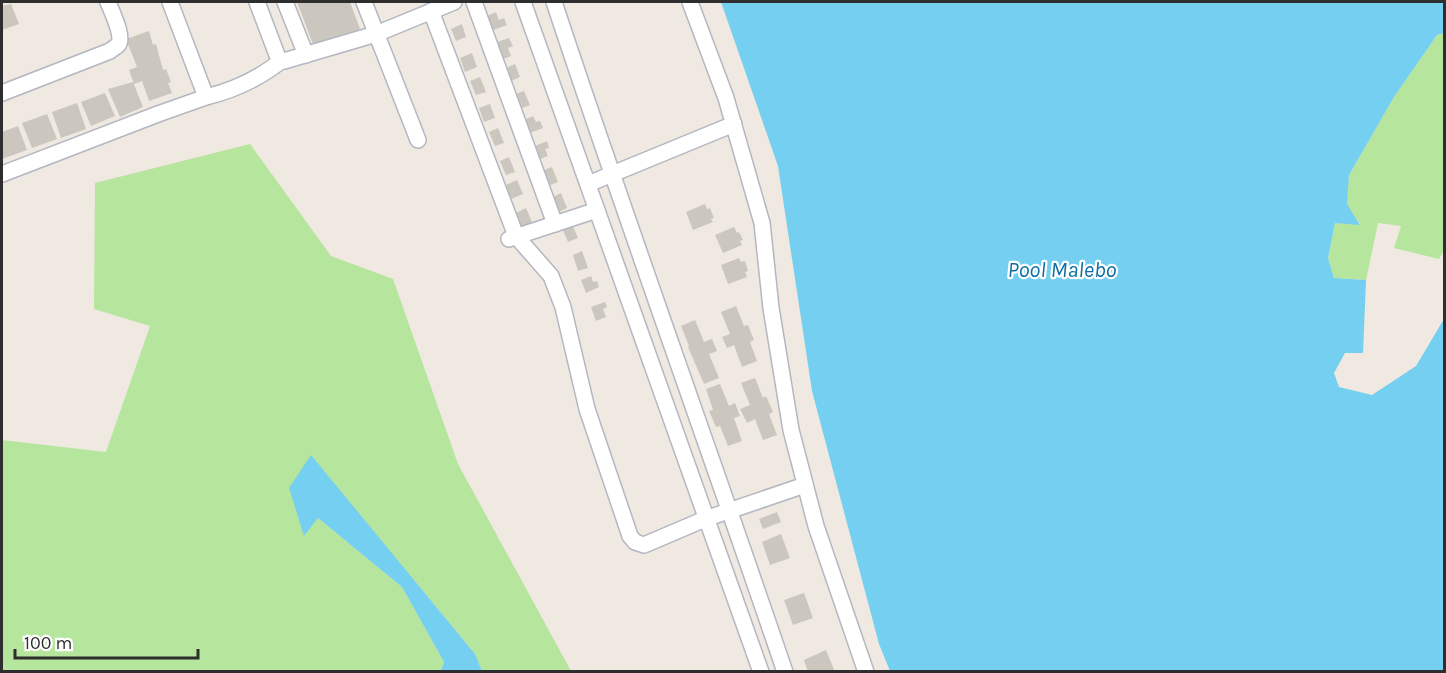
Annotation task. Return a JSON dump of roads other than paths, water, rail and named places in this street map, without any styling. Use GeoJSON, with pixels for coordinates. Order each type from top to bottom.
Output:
{"type":"FeatureCollection","features":[{"type":"Feature","properties":{"kind":"street"},"geometry":{"type":"LineString","coordinates":[[2,93],[118,46],[121,40],[119,31],[108,2]]}},
{"type":"Feature","properties":{"kind":"street"},"geometry":{"type":"LineString","coordinates":[[170,2],[207,97]]}},
{"type":"Feature","properties":{"kind":"street"},"geometry":{"type":"LineString","coordinates":[[256,2],[281,60]]}},
{"type":"Feature","properties":{"kind":"street"},"geometry":{"type":"LineString","coordinates":[[285,2],[306,55]]}},
{"type":"Feature","properties":{"kind":"street"},"geometry":{"type":"LineString","coordinates":[[364,2],[417,140]]}},
{"type":"Feature","properties":{"kind":"street"},"geometry":{"type":"LineString","coordinates":[[2,174],[158,114],[227,92],[255,80],[281,60],[376,34],[454,2]]}},
{"type":"Feature","properties":{"kind":"street"},"geometry":{"type":"LineString","coordinates":[[474,2],[555,224]]}},
{"type":"Feature","properties":{"kind":"street"},"geometry":{"type":"LineString","coordinates":[[523,2],[761,672]]}},
{"type":"Feature","properties":{"kind":"street"},"geometry":{"type":"LineString","coordinates":[[554,2],[611,175],[731,511],[785,672]]}},
{"type":"Feature","properties":{"kind":"street"},"geometry":{"type":"LineString","coordinates":[[690,2],[726,98],[762,223],[771,308],[791,430],[816,526],[866,672]]}},
{"type":"Feature","properties":{"kind":"street"},"geometry":{"type":"LineString","coordinates":[[431,11],[512,238],[551,276],[563,307],[588,409],[630,536],[635,542],[644,545],[705,519],[805,484]]}},
{"type":"Feature","properties":{"kind":"street"},"geometry":{"type":"LineString","coordinates":[[588,184],[734,124]]}},
{"type":"Feature","properties":{"kind":"street"},"geometry":{"type":"LineString","coordinates":[[512,238],[597,210]]}},
{"type":"Feature","properties":{"kind":"water","name":"Pool Malebo"},"geometry":{"type":"Polygon","coordinates":[[[721,2],[1444,2],[1444,33],[1437,35],[1394,97],[1349,175],[1347,204],[1360,225],[1335,223],[1328,258],[1334,278],[1366,280],[1363,353],[1345,353],[1334,373],[1339,387],[1372,395],[1416,366],[1444,319],[1444,671],[890,671],[879,644],[812,391],[778,166],[721,2]]]}},
{"type":"Feature","properties":{"kind":"water"},"geometry":{"type":"Polygon","coordinates":[[[311,455],[475,654],[482,671],[441,671],[444,662],[402,587],[318,518],[304,536],[289,488],[311,455]]]}}]}
